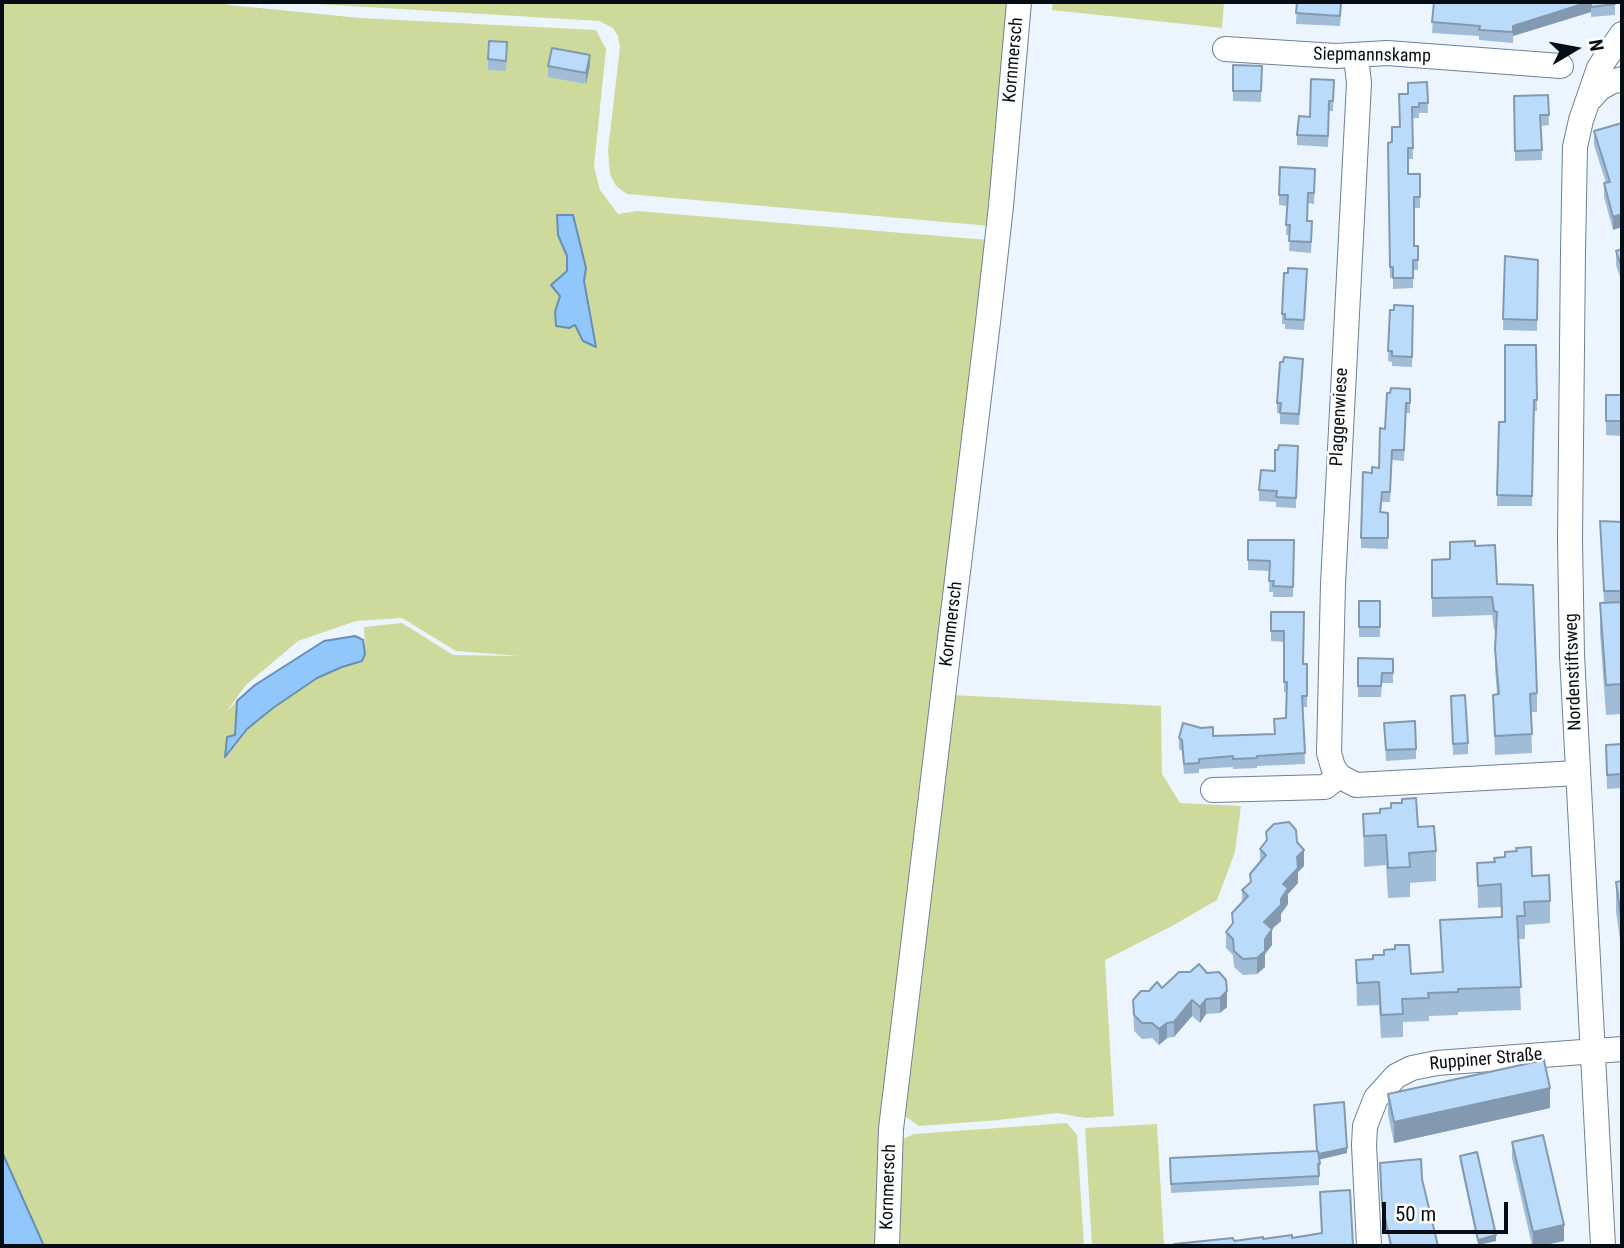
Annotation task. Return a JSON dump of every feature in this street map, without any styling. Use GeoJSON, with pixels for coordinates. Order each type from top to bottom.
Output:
{"type":"FeatureCollection","features":[{"type":"Feature","properties":{"kind":"street","name":"Kornmersch"},"geometry":{"type":"LineString","coordinates":[[887,1246],[891,1129],[988,322],[1019,2]]}},
{"type":"Feature","properties":{"kind":"street","name":"Nordenstiftsweg"},"geometry":{"type":"LineString","coordinates":[[1603,1246],[1578,774],[1570,540],[1573,238],[1575,147],[1581,120],[1599,68],[1622,34]]}},
{"type":"Feature","properties":{"kind":"street","name":"Siepmannskamp"},"geometry":{"type":"LineString","coordinates":[[1225,49],[1356,56],[1387,53],[1561,66]]}},
{"type":"Feature","properties":{"kind":"street","name":"Plaggenwiese"},"geometry":{"type":"LineString","coordinates":[[1339,776],[1329,752],[1330,682],[1340,409],[1359,83],[1356,56]]}},
{"type":"Feature","properties":{"kind":"street"},"geometry":{"type":"LineString","coordinates":[[1590,99],[1600,88],[1622,79]]}},
{"type":"Feature","properties":{"kind":"street"},"geometry":{"type":"LineString","coordinates":[[1213,790],[1325,787],[1339,776],[1356,785],[1578,774]]}},
{"type":"Feature","properties":{"kind":"street","name":"Ruppiner Straße"},"geometry":{"type":"LineString","coordinates":[[1369,1246],[1364,1135],[1374,1102],[1391,1080],[1407,1070],[1427,1064],[1622,1049]]}},
{"type":"Feature","properties":{"kind":"green space"},"geometry":{"type":"Polygon","coordinates":[[[2,2],[218,2],[360,18],[596,30],[606,49],[594,167],[600,190],[618,214],[637,211],[988,240],[876,1246],[44,1246],[2,1152],[2,2]],[[402,618],[356,621],[298,641],[246,685],[227,711],[237,701],[235,735],[227,737],[226,755],[247,729],[273,708],[317,678],[362,661],[365,654],[364,627],[402,623],[453,655],[519,656],[456,651],[402,618]]]}},
{"type":"Feature","properties":{"kind":"green space"},"geometry":{"type":"Polygon","coordinates":[[[284,2],[1018,2],[990,226],[627,194],[616,186],[610,174],[608,150],[620,47],[613,28],[599,21],[284,2]]]}},
{"type":"Feature","properties":{"kind":"green space"},"geometry":{"type":"Polygon","coordinates":[[[1053,2],[1224,2],[1222,28],[1052,10],[1053,2]]]}},
{"type":"Feature","properties":{"kind":"green space"},"geometry":{"type":"Polygon","coordinates":[[[953,695],[1161,706],[1162,774],[1180,803],[1241,806],[1235,852],[1217,900],[1105,960],[1114,1116],[1085,1118],[1057,1113],[919,1126],[899,1112],[953,695]]]}},
{"type":"Feature","properties":{"kind":"green space"},"geometry":{"type":"Polygon","coordinates":[[[1067,1123],[1077,1135],[1084,1246],[892,1246],[898,1141],[914,1134],[1067,1123]]]}},
{"type":"Feature","properties":{"kind":"green space"},"geometry":{"type":"Polygon","coordinates":[[[1157,1124],[1164,1246],[1092,1246],[1085,1128],[1157,1124]]]}},
{"type":"Feature","properties":{"kind":"water"},"geometry":{"type":"Polygon","coordinates":[[[557,215],[573,215],[586,268],[584,281],[596,347],[583,341],[575,325],[569,328],[556,326],[555,312],[560,296],[551,285],[567,271],[567,256],[558,235],[557,215]]]}},
{"type":"Feature","properties":{"kind":"water"},"geometry":{"type":"Polygon","coordinates":[[[355,636],[363,640],[365,654],[362,661],[317,678],[273,708],[247,729],[225,757],[227,737],[235,735],[237,701],[255,685],[324,641],[355,636]]]}},
{"type":"Feature","properties":{"kind":"water"},"geometry":{"type":"Polygon","coordinates":[[[2,1152],[44,1246],[2,1246],[2,1152]]]}},
{"type":"Feature","properties":{"kind":"building"},"geometry":{"type":"Polygon","coordinates":[[[1297,2],[1341,2],[1340,16],[1296,13],[1297,2]]]}},
{"type":"Feature","properties":{"kind":"building"},"geometry":{"type":"Polygon","coordinates":[[[1434,2],[1589,2],[1513,26],[1513,32],[1479,30],[1480,26],[1432,22],[1434,2]]]}},
{"type":"Feature","properties":{"kind":"building"},"geometry":{"type":"Polygon","coordinates":[[[1591,2],[1615,2],[1615,4],[1591,7],[1591,2]]]}},
{"type":"Feature","properties":{"kind":"building"},"geometry":{"type":"Polygon","coordinates":[[[489,41],[507,42],[506,61],[488,59],[489,41]]]}},
{"type":"Feature","properties":{"kind":"building"},"geometry":{"type":"Polygon","coordinates":[[[552,48],[590,55],[586,73],[548,66],[552,48]]]}},
{"type":"Feature","properties":{"kind":"building"},"geometry":{"type":"Polygon","coordinates":[[[1233,65],[1262,66],[1261,91],[1233,91],[1233,65]]]}},
{"type":"Feature","properties":{"kind":"building"},"geometry":{"type":"Polygon","coordinates":[[[1311,79],[1334,80],[1333,101],[1329,101],[1328,136],[1297,135],[1299,116],[1310,117],[1311,79]]]}},
{"type":"Feature","properties":{"kind":"building"},"geometry":{"type":"Polygon","coordinates":[[[1427,82],[1428,103],[1419,103],[1419,107],[1412,107],[1413,148],[1408,148],[1408,174],[1420,174],[1420,197],[1414,197],[1414,246],[1418,246],[1418,260],[1413,260],[1413,278],[1393,278],[1393,267],[1390,267],[1388,143],[1392,142],[1392,127],[1400,127],[1399,94],[1408,94],[1408,83],[1427,82]]]}},
{"type":"Feature","properties":{"kind":"building"},"geometry":{"type":"Polygon","coordinates":[[[1548,95],[1549,115],[1540,115],[1542,150],[1515,151],[1514,96],[1548,95]]]}},
{"type":"Feature","properties":{"kind":"building"},"geometry":{"type":"Polygon","coordinates":[[[1622,123],[1622,214],[1613,217],[1604,183],[1610,182],[1594,131],[1622,123]]]}},
{"type":"Feature","properties":{"kind":"building"},"geometry":{"type":"Polygon","coordinates":[[[1280,167],[1315,169],[1314,193],[1308,193],[1307,221],[1312,221],[1311,242],[1289,241],[1290,225],[1286,225],[1288,195],[1279,195],[1280,167]]]}},
{"type":"Feature","properties":{"kind":"building"},"geometry":{"type":"Polygon","coordinates":[[[1622,249],[1622,268],[1616,251],[1622,249]]]}},
{"type":"Feature","properties":{"kind":"building"},"geometry":{"type":"Polygon","coordinates":[[[1505,256],[1538,260],[1537,320],[1503,319],[1505,256]]]}},
{"type":"Feature","properties":{"kind":"building"},"geometry":{"type":"Polygon","coordinates":[[[1288,268],[1307,269],[1304,320],[1285,319],[1285,314],[1282,314],[1284,273],[1288,273],[1288,268]]]}},
{"type":"Feature","properties":{"kind":"building"},"geometry":{"type":"Polygon","coordinates":[[[1394,305],[1413,306],[1412,357],[1392,356],[1392,351],[1388,351],[1390,310],[1394,310],[1394,305]]]}},
{"type":"Feature","properties":{"kind":"building"},"geometry":{"type":"Polygon","coordinates":[[[1505,345],[1536,345],[1537,400],[1534,400],[1532,496],[1497,495],[1499,422],[1505,422],[1505,345]]]}},
{"type":"Feature","properties":{"kind":"building"},"geometry":{"type":"Polygon","coordinates":[[[1284,357],[1303,359],[1299,414],[1280,413],[1281,403],[1277,403],[1280,362],[1283,362],[1284,357]]]}},
{"type":"Feature","properties":{"kind":"building"},"geometry":{"type":"Polygon","coordinates":[[[1391,388],[1410,389],[1410,403],[1406,403],[1404,450],[1392,450],[1390,492],[1382,492],[1380,512],[1388,513],[1388,538],[1361,538],[1363,472],[1372,473],[1372,467],[1379,468],[1380,428],[1385,429],[1387,393],[1390,393],[1391,388]]]}},
{"type":"Feature","properties":{"kind":"building"},"geometry":{"type":"Polygon","coordinates":[[[1606,395],[1622,395],[1622,421],[1606,421],[1606,395]]]}},
{"type":"Feature","properties":{"kind":"building"},"geometry":{"type":"Polygon","coordinates":[[[1279,445],[1298,446],[1296,498],[1276,497],[1277,491],[1259,490],[1261,470],[1275,471],[1275,450],[1278,450],[1279,445]]]}},
{"type":"Feature","properties":{"kind":"building"},"geometry":{"type":"Polygon","coordinates":[[[1600,521],[1622,522],[1622,591],[1604,591],[1600,521]]]}},
{"type":"Feature","properties":{"kind":"building"},"geometry":{"type":"Polygon","coordinates":[[[1248,540],[1294,540],[1293,587],[1273,586],[1274,581],[1269,581],[1270,561],[1248,560],[1248,540]]]}},
{"type":"Feature","properties":{"kind":"building"},"geometry":{"type":"Polygon","coordinates":[[[1475,541],[1475,546],[1495,545],[1497,584],[1533,585],[1537,693],[1530,694],[1532,734],[1495,736],[1493,695],[1499,694],[1495,649],[1497,612],[1494,611],[1492,597],[1432,598],[1432,560],[1450,559],[1450,542],[1475,541]]]}},
{"type":"Feature","properties":{"kind":"building"},"geometry":{"type":"Polygon","coordinates":[[[1359,601],[1380,601],[1380,627],[1359,627],[1359,601]]]}},
{"type":"Feature","properties":{"kind":"building"},"geometry":{"type":"Polygon","coordinates":[[[1622,602],[1622,684],[1606,685],[1600,603],[1622,602]]]}},
{"type":"Feature","properties":{"kind":"building"},"geometry":{"type":"Polygon","coordinates":[[[1271,612],[1304,612],[1303,664],[1307,664],[1307,696],[1302,696],[1305,753],[1257,758],[1233,759],[1233,756],[1199,759],[1199,763],[1184,764],[1182,740],[1179,738],[1183,723],[1201,728],[1213,727],[1213,736],[1275,734],[1274,719],[1286,718],[1284,631],[1271,631],[1271,612]]]}},
{"type":"Feature","properties":{"kind":"building"},"geometry":{"type":"Polygon","coordinates":[[[1358,658],[1393,659],[1393,673],[1382,673],[1381,686],[1358,686],[1358,658]]]}},
{"type":"Feature","properties":{"kind":"building"},"geometry":{"type":"Polygon","coordinates":[[[1465,695],[1468,743],[1453,744],[1451,696],[1465,695]]]}},
{"type":"Feature","properties":{"kind":"building"},"geometry":{"type":"Polygon","coordinates":[[[1415,721],[1416,749],[1386,750],[1384,723],[1415,721]]]}},
{"type":"Feature","properties":{"kind":"building"},"geometry":{"type":"Polygon","coordinates":[[[1622,744],[1622,774],[1607,775],[1606,745],[1622,744]]]}},
{"type":"Feature","properties":{"kind":"building"},"geometry":{"type":"Polygon","coordinates":[[[1416,798],[1418,827],[1434,826],[1436,851],[1409,853],[1410,867],[1388,868],[1386,835],[1364,836],[1363,814],[1380,813],[1380,809],[1391,808],[1391,803],[1402,803],[1402,799],[1416,798]]]}},
{"type":"Feature","properties":{"kind":"building"},"geometry":{"type":"Polygon","coordinates":[[[1289,822],[1296,830],[1297,842],[1304,850],[1297,857],[1298,868],[1283,884],[1288,888],[1281,899],[1281,905],[1264,922],[1272,929],[1265,939],[1265,951],[1257,958],[1243,959],[1234,951],[1233,939],[1226,932],[1233,923],[1232,913],[1248,896],[1242,890],[1251,882],[1250,874],[1266,855],[1260,849],[1267,840],[1266,832],[1274,824],[1289,822]]]}},
{"type":"Feature","properties":{"kind":"building"},"geometry":{"type":"Polygon","coordinates":[[[1531,847],[1532,876],[1549,875],[1550,901],[1524,902],[1525,916],[1517,916],[1521,987],[1428,993],[1429,998],[1402,999],[1403,1014],[1381,1015],[1379,982],[1357,983],[1356,960],[1384,955],[1384,950],[1395,949],[1395,945],[1409,945],[1411,974],[1443,972],[1440,920],[1502,917],[1501,884],[1478,886],[1477,863],[1495,862],[1494,858],[1505,857],[1505,852],[1531,847]]]}},
{"type":"Feature","properties":{"kind":"building"},"geometry":{"type":"Polygon","coordinates":[[[1622,881],[1622,917],[1621,917],[1616,882],[1622,881]]]}},
{"type":"Feature","properties":{"kind":"building"},"geometry":{"type":"Polygon","coordinates":[[[1199,964],[1207,973],[1219,972],[1226,980],[1227,991],[1220,998],[1206,999],[1200,1007],[1192,1000],[1174,1022],[1159,1029],[1152,1023],[1142,1023],[1134,1015],[1133,1000],[1141,991],[1149,991],[1157,982],[1162,988],[1179,972],[1190,972],[1199,964]]]}},
{"type":"Feature","properties":{"kind":"building"},"geometry":{"type":"Polygon","coordinates":[[[1544,1060],[1550,1088],[1394,1122],[1388,1094],[1544,1060]]]}},
{"type":"Feature","properties":{"kind":"building"},"geometry":{"type":"Polygon","coordinates":[[[1344,1102],[1347,1148],[1319,1154],[1314,1105],[1344,1102]]]}},
{"type":"Feature","properties":{"kind":"building"},"geometry":{"type":"Polygon","coordinates":[[[1543,1135],[1564,1225],[1533,1232],[1512,1142],[1543,1135]]]}},
{"type":"Feature","properties":{"kind":"building"},"geometry":{"type":"Polygon","coordinates":[[[1318,1151],[1319,1176],[1171,1184],[1170,1158],[1318,1151]]]}},
{"type":"Feature","properties":{"kind":"building"},"geometry":{"type":"Polygon","coordinates":[[[1477,1152],[1496,1235],[1478,1240],[1460,1156],[1477,1152]]]}},
{"type":"Feature","properties":{"kind":"building"},"geometry":{"type":"Polygon","coordinates":[[[1421,1159],[1422,1179],[1438,1246],[1387,1246],[1391,1245],[1382,1204],[1380,1163],[1421,1159]]]}},
{"type":"Feature","properties":{"kind":"building"},"geometry":{"type":"Polygon","coordinates":[[[1350,1190],[1353,1246],[1174,1246],[1233,1238],[1234,1241],[1292,1235],[1292,1238],[1322,1233],[1320,1192],[1350,1190]]]}}]}
